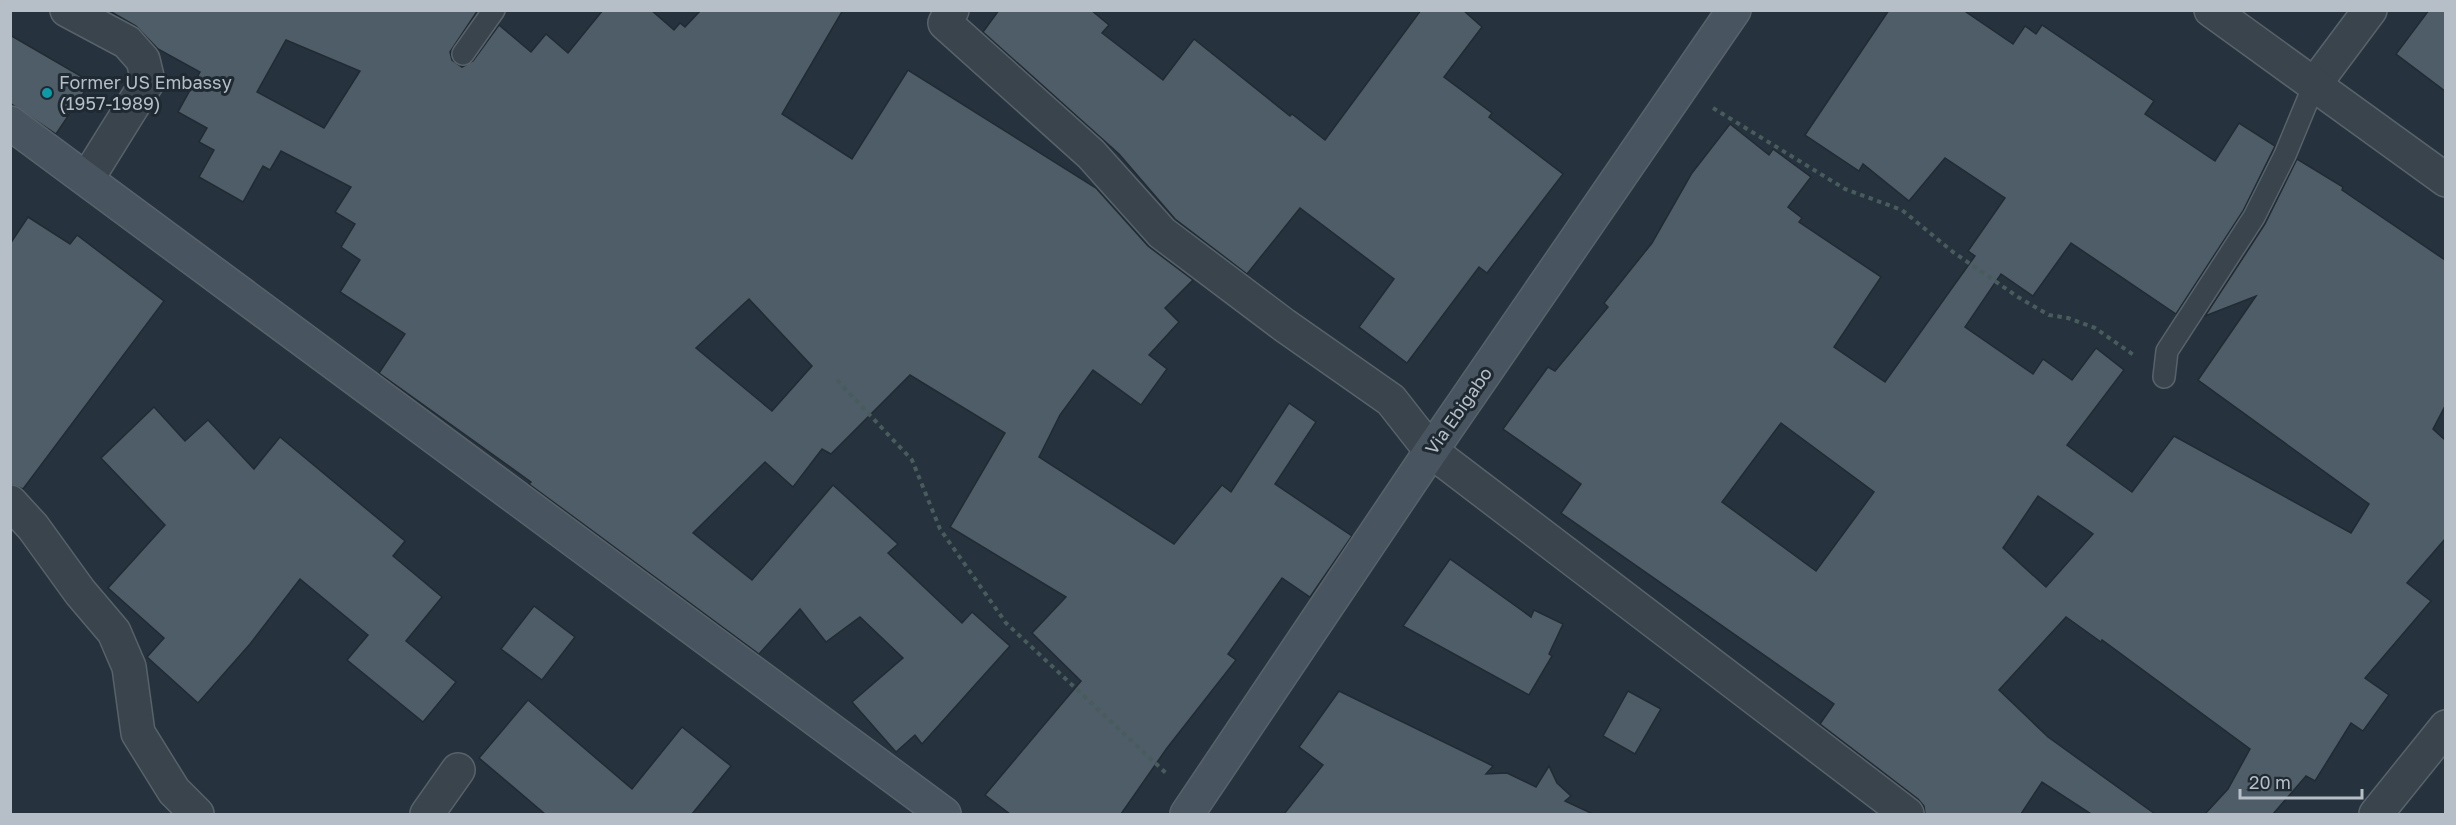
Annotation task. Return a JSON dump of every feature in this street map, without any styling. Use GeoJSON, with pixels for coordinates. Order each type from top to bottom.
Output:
{"type":"FeatureCollection","features":[{"type":"Feature","properties":{"kind":"main road","name":"Via Ebigabo"},"geometry":{"type":"LineString","coordinates":[[1192,807],[1431,450],[1682,89],[1734,10]]}},
{"type":"Feature","properties":{"kind":"main road"},"geometry":{"type":"LineString","coordinates":[[10,123],[944,814]]}},
{"type":"Feature","properties":{"kind":"street"},"geometry":{"type":"LineString","coordinates":[[67,10],[128,42],[143,60],[148,81],[87,179]]}},
{"type":"Feature","properties":{"kind":"street"},"geometry":{"type":"LineString","coordinates":[[952,10],[945,23],[1090,154],[1162,233],[1284,325],[1391,400],[1431,450],[1907,814]]}},
{"type":"Feature","properties":{"kind":"street"},"geometry":{"type":"LineString","coordinates":[[2211,10],[2445,180]]}},
{"type":"Feature","properties":{"kind":"street"},"geometry":{"type":"LineString","coordinates":[[2314,84],[2370,10]]}},
{"type":"Feature","properties":{"kind":"street"},"geometry":{"type":"LineString","coordinates":[[10,502],[33,527],[80,592],[114,632],[129,667],[138,732],[174,791],[197,814]]}},
{"type":"Feature","properties":{"kind":"street"},"geometry":{"type":"LineString","coordinates":[[2376,814],[2445,727]]}},
{"type":"Feature","properties":{"kind":"street"},"geometry":{"type":"LineString","coordinates":[[427,814],[458,770]]}},
{"type":"Feature","properties":{"kind":"lane"},"geometry":{"type":"LineString","coordinates":[[463,54],[494,10]]}},
{"type":"Feature","properties":{"kind":"lane"},"geometry":{"type":"LineString","coordinates":[[2164,377],[2167,351],[2254,218],[2285,155],[2314,84]]}},
{"type":"Feature","properties":{"kind":"path"},"geometry":{"type":"LineString","coordinates":[[1682,89],[1845,189],[1902,210],[1953,252],[2018,297],[2049,315],[2068,318],[2095,328],[2164,377]]}},
{"type":"Feature","properties":{"kind":"path"},"geometry":{"type":"LineString","coordinates":[[837,380],[912,460],[940,529],[1006,623],[1139,750],[1192,807]]}},
{"type":"Feature","properties":{"kind":"building"},"geometry":{"type":"Polygon","coordinates":[[[108,10],[478,10],[450,52],[452,60],[462,67],[473,61],[499,25],[531,52],[546,34],[568,53],[603,10],[651,10],[674,30],[680,23],[685,27],[701,10],[843,10],[782,114],[852,159],[908,70],[1096,188],[1148,246],[1193,280],[1165,308],[1179,322],[1149,355],[1167,369],[1141,405],[1093,370],[1060,415],[1039,457],[1174,544],[1222,485],[1231,492],[1289,403],[1316,422],[1275,484],[1352,536],[1310,597],[1282,578],[1228,654],[1236,660],[1167,748],[1121,814],[1010,814],[985,795],[1081,681],[1032,633],[1066,597],[950,527],[1005,433],[910,375],[831,454],[822,449],[793,487],[765,462],[693,533],[752,580],[833,485],[898,544],[888,553],[962,623],[972,612],[1010,646],[922,744],[915,735],[896,752],[852,702],[903,658],[860,617],[826,642],[800,609],[759,654],[529,484],[531,482],[379,373],[405,334],[340,292],[360,260],[341,247],[355,224],[335,212],[351,187],[281,151],[270,170],[263,166],[243,202],[199,177],[214,150],[199,142],[207,128],[178,112],[200,72],[158,49],[136,26],[108,10]],[[286,40],[257,92],[324,128],[360,71],[286,40]],[[749,299],[696,348],[772,411],[812,366],[749,299]]]}},
{"type":"Feature","properties":{"kind":"building"},"geometry":{"type":"Polygon","coordinates":[[[999,10],[1091,10],[1109,25],[1102,33],[1163,80],[1194,39],[1290,116],[1292,114],[1325,140],[1421,10],[1463,10],[1482,27],[1444,77],[1492,113],[1489,117],[1563,174],[1487,273],[1479,267],[1407,363],[1359,327],[1394,279],[1300,208],[1247,274],[1175,219],[1119,154],[983,32],[999,10]]]}},
{"type":"Feature","properties":{"kind":"building"},"geometry":{"type":"Polygon","coordinates":[[[1889,10],[1963,10],[2013,44],[2025,26],[2036,34],[2042,25],[2154,101],[2145,114],[2215,161],[2239,123],[2275,146],[2243,211],[2176,314],[2071,243],[2033,296],[2001,274],[1965,327],[2033,374],[2043,359],[2072,380],[2096,348],[2124,370],[2067,445],[2132,492],[2174,436],[2351,533],[2369,504],[2198,380],[2256,296],[2205,316],[2265,224],[2297,159],[2343,187],[2342,190],[2445,260],[2445,406],[2433,429],[2445,440],[2445,539],[2407,583],[2431,601],[2365,678],[2389,695],[2363,731],[2351,723],[2315,781],[2306,776],[2273,814],[2205,814],[2228,789],[2250,749],[2102,640],[2101,642],[2066,617],[1999,690],[2048,737],[2155,814],[2091,814],[2042,782],[2021,814],[1925,814],[1924,806],[1918,799],[1820,724],[1834,704],[1561,513],[1581,484],[1503,429],[1548,367],[1555,371],[1608,307],[1604,303],[1652,243],[1692,173],[1730,124],[1769,155],[1773,149],[1811,177],[1788,207],[1802,218],[1799,222],[1881,277],[1834,347],[1885,382],[1975,256],[1968,251],[2005,198],[1945,158],[1909,201],[1863,164],[1859,171],[1805,135],[1889,10]],[[1781,423],[1722,502],[1816,571],[1874,492],[1781,423]],[[2038,496],[2003,548],[2046,587],[2093,534],[2038,496]]]}},
{"type":"Feature","properties":{"kind":"building"},"geometry":{"type":"Polygon","coordinates":[[[2429,10],[2445,10],[2445,91],[2396,54],[2429,10]]]}},
{"type":"Feature","properties":{"kind":"building","name":"Former US Embassy (1957-1989)"},"geometry":{"type":"Polygon","coordinates":[[[10,35],[91,82],[56,134],[10,103],[10,35]]]}},
{"type":"Feature","properties":{"kind":"building"},"geometry":{"type":"Polygon","coordinates":[[[28,217],[70,244],[77,235],[164,301],[23,489],[10,484],[10,244],[28,217]]]}},
{"type":"Feature","properties":{"kind":"building"},"geometry":{"type":"Polygon","coordinates":[[[154,407],[185,441],[208,420],[254,469],[280,437],[405,541],[393,556],[442,597],[406,641],[456,682],[423,722],[347,660],[368,635],[300,579],[250,644],[198,703],[147,657],[164,638],[108,588],[165,525],[101,458],[154,407]]]}},
{"type":"Feature","properties":{"kind":"building"},"geometry":{"type":"Polygon","coordinates":[[[1450,559],[1531,617],[1534,610],[1563,624],[1549,654],[1552,656],[1529,695],[1403,626],[1450,559]]]}},
{"type":"Feature","properties":{"kind":"building"},"geometry":{"type":"Polygon","coordinates":[[[534,606],[575,637],[542,680],[501,649],[534,606]]]}},
{"type":"Feature","properties":{"kind":"building"},"geometry":{"type":"Polygon","coordinates":[[[1339,691],[1493,766],[1486,774],[1507,773],[1536,787],[1549,766],[1557,783],[1571,796],[1565,801],[1593,814],[1284,814],[1323,765],[1299,747],[1339,691]]]}},
{"type":"Feature","properties":{"kind":"building"},"geometry":{"type":"Polygon","coordinates":[[[1628,691],[1661,709],[1635,754],[1603,736],[1628,691]]]}},
{"type":"Feature","properties":{"kind":"building"},"geometry":{"type":"Polygon","coordinates":[[[528,700],[632,789],[682,727],[731,766],[692,814],[545,814],[479,758],[528,700]]]}},
{"type":"Feature","properties":{"kind":"place","name":"Former US Embassy (1957-1989)"},"geometry":{"type":"Point","coordinates":[47,93]}}]}
